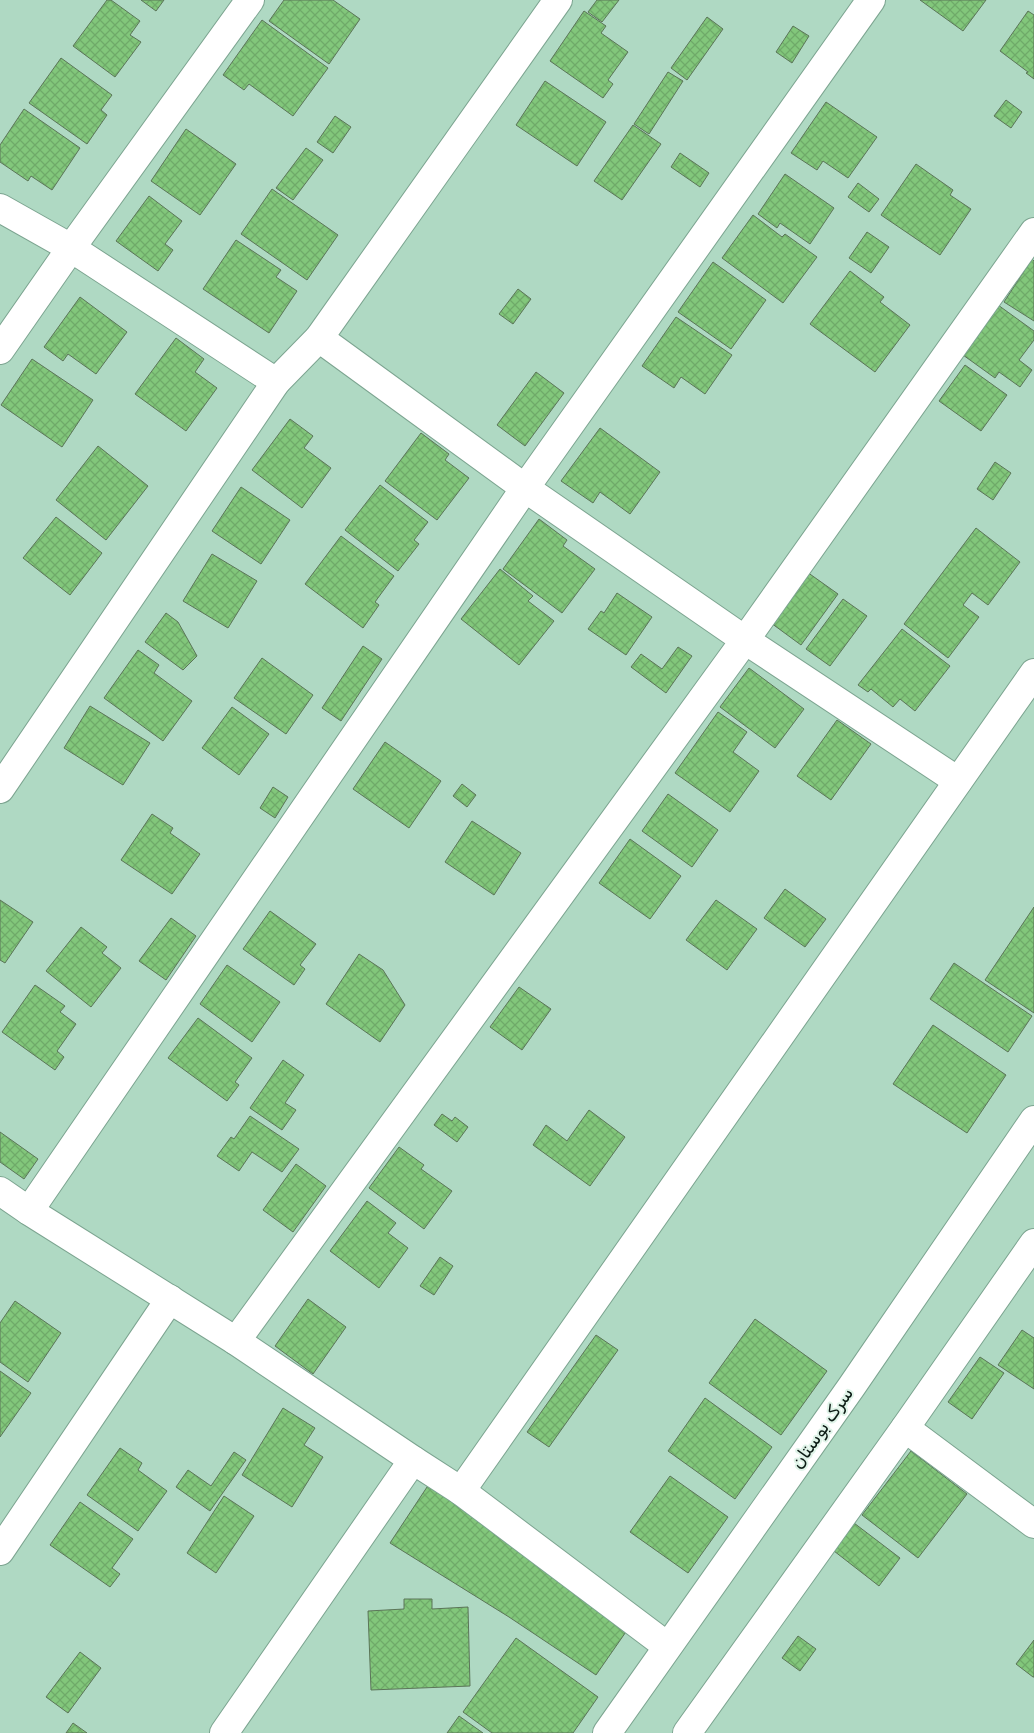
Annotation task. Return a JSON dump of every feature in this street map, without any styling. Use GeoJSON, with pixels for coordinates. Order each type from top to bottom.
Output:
{"type":"FeatureCollection","features":[{"type":"Feature","properties":{"kind":"street"},"geometry":{"type":"LineString","coordinates":[[0,350],[71,248],[250,0]]}},
{"type":"Feature","properties":{"kind":"street"},"geometry":{"type":"LineString","coordinates":[[0,789],[276,382],[319,338],[558,0]]}},
{"type":"Feature","properties":{"kind":"street"},"geometry":{"type":"LineString","coordinates":[[29,1211],[525,488],[871,0]]}},
{"type":"Feature","properties":{"kind":"street"},"geometry":{"type":"LineString","coordinates":[[0,208],[71,248],[276,382]]}},
{"type":"Feature","properties":{"kind":"street"},"geometry":{"type":"LineString","coordinates":[[236,1341],[745,640],[1034,232]]}},
{"type":"Feature","properties":{"kind":"street"},"geometry":{"type":"LineString","coordinates":[[319,338],[525,488],[745,640],[958,781]]}},
{"type":"Feature","properties":{"kind":"street"},"geometry":{"type":"LineString","coordinates":[[461,1490],[1034,673]]}},
{"type":"Feature","properties":{"kind":"street","name":"سرک بوستان"},"geometry":{"type":"LineString","coordinates":[[607,1733],[852,1386],[1034,1120]]}},
{"type":"Feature","properties":{"kind":"street"},"geometry":{"type":"LineString","coordinates":[[0,1191],[236,1341],[461,1490],[668,1646]]}},
{"type":"Feature","properties":{"kind":"street"},"geometry":{"type":"LineString","coordinates":[[687,1733],[905,1428],[1034,1243]]}},
{"type":"Feature","properties":{"kind":"street"},"geometry":{"type":"LineString","coordinates":[[0,1551],[170,1299]]}},
{"type":"Feature","properties":{"kind":"street"},"geometry":{"type":"LineString","coordinates":[[905,1428],[1034,1524]]}},
{"type":"Feature","properties":{"kind":"street"},"geometry":{"type":"LineString","coordinates":[[224,1733],[413,1460]]}},
{"type":"Feature","properties":{"kind":"building"},"geometry":{"type":"Polygon","coordinates":[[[107,0],[111,0],[140,21],[130,35],[141,42],[115,77],[73,46],[107,0]]]}},
{"type":"Feature","properties":{"kind":"building"},"geometry":{"type":"Polygon","coordinates":[[[141,0],[164,0],[156,11],[141,0]]]}},
{"type":"Feature","properties":{"kind":"building"},"geometry":{"type":"Polygon","coordinates":[[[284,0],[333,0],[360,19],[329,64],[269,21],[284,0]]]}},
{"type":"Feature","properties":{"kind":"building"},"geometry":{"type":"Polygon","coordinates":[[[597,0],[619,0],[602,22],[588,12],[597,0]]]}},
{"type":"Feature","properties":{"kind":"building"},"geometry":{"type":"Polygon","coordinates":[[[920,0],[986,0],[963,31],[920,0]]]}},
{"type":"Feature","properties":{"kind":"building"},"geometry":{"type":"Polygon","coordinates":[[[584,11],[606,26],[601,33],[628,52],[608,80],[613,84],[603,98],[550,61],[584,11]]]}},
{"type":"Feature","properties":{"kind":"building"},"geometry":{"type":"Polygon","coordinates":[[[1028,11],[1034,15],[1034,79],[1026,73],[1028,72],[1000,51],[1028,11]]]}},
{"type":"Feature","properties":{"kind":"building"},"geometry":{"type":"Polygon","coordinates":[[[707,17],[723,29],[687,80],[671,68],[707,17]]]}},
{"type":"Feature","properties":{"kind":"building"},"geometry":{"type":"Polygon","coordinates":[[[262,20],[328,68],[293,116],[249,84],[244,90],[223,75],[262,20]]]}},
{"type":"Feature","properties":{"kind":"building"},"geometry":{"type":"Polygon","coordinates":[[[793,26],[809,36],[792,63],[776,52],[793,26]]]}},
{"type":"Feature","properties":{"kind":"building"},"geometry":{"type":"Polygon","coordinates":[[[61,58],[112,95],[101,110],[107,115],[87,144],[29,103],[61,58]]]}},
{"type":"Feature","properties":{"kind":"building"},"geometry":{"type":"Polygon","coordinates":[[[668,72],[683,81],[649,134],[634,124],[668,72]]]}},
{"type":"Feature","properties":{"kind":"building"},"geometry":{"type":"Polygon","coordinates":[[[545,81],[606,122],[577,166],[516,125],[545,81]]]}},
{"type":"Feature","properties":{"kind":"building"},"geometry":{"type":"Polygon","coordinates":[[[1006,100],[1022,112],[1011,128],[994,116],[1006,100]]]}},
{"type":"Feature","properties":{"kind":"building"},"geometry":{"type":"Polygon","coordinates":[[[826,102],[877,137],[848,178],[823,161],[817,170],[791,153],[826,102]]]}},
{"type":"Feature","properties":{"kind":"building"},"geometry":{"type":"Polygon","coordinates":[[[24,109],[80,148],[52,190],[31,176],[28,181],[0,162],[0,145],[24,109]]]}},
{"type":"Feature","properties":{"kind":"building"},"geometry":{"type":"Polygon","coordinates":[[[335,116],[351,127],[333,153],[317,142],[335,116]]]}},
{"type":"Feature","properties":{"kind":"building"},"geometry":{"type":"Polygon","coordinates":[[[633,125],[661,144],[622,200],[594,181],[633,125]]]}},
{"type":"Feature","properties":{"kind":"building"},"geometry":{"type":"Polygon","coordinates":[[[186,129],[236,164],[200,215],[151,181],[186,129]]]}},
{"type":"Feature","properties":{"kind":"building"},"geometry":{"type":"Polygon","coordinates":[[[306,148],[323,160],[293,200],[276,188],[306,148]]]}},
{"type":"Feature","properties":{"kind":"building"},"geometry":{"type":"Polygon","coordinates":[[[680,153],[709,173],[700,187],[671,167],[680,153]]]}},
{"type":"Feature","properties":{"kind":"building"},"geometry":{"type":"Polygon","coordinates":[[[916,164],[953,190],[950,195],[971,209],[940,255],[881,215],[916,164]]]}},
{"type":"Feature","properties":{"kind":"building"},"geometry":{"type":"Polygon","coordinates":[[[785,174],[834,208],[810,244],[780,223],[777,228],[758,214],[785,174]]]}},
{"type":"Feature","properties":{"kind":"building"},"geometry":{"type":"Polygon","coordinates":[[[858,183],[879,199],[869,212],[848,197],[858,183]]]}},
{"type":"Feature","properties":{"kind":"building"},"geometry":{"type":"Polygon","coordinates":[[[272,189],[338,235],[307,280],[241,234],[272,189]]]}},
{"type":"Feature","properties":{"kind":"building"},"geometry":{"type":"Polygon","coordinates":[[[149,196],[182,221],[165,244],[173,250],[158,271],[116,241],[149,196]]]}},
{"type":"Feature","properties":{"kind":"building"},"geometry":{"type":"Polygon","coordinates":[[[753,215],[782,237],[785,234],[817,257],[783,303],[722,258],[753,215]]]}},
{"type":"Feature","properties":{"kind":"building"},"geometry":{"type":"Polygon","coordinates":[[[867,232],[889,247],[871,273],[849,258],[867,232]]]}},
{"type":"Feature","properties":{"kind":"building"},"geometry":{"type":"Polygon","coordinates":[[[236,240],[281,270],[276,277],[297,291],[269,333],[203,289],[236,240]]]}},
{"type":"Feature","properties":{"kind":"building"},"geometry":{"type":"Polygon","coordinates":[[[1032,259],[1034,261],[1034,321],[1004,302],[1032,259]]]}},
{"type":"Feature","properties":{"kind":"building"},"geometry":{"type":"Polygon","coordinates":[[[713,262],[766,300],[731,349],[678,312],[713,262]]]}},
{"type":"Feature","properties":{"kind":"building"},"geometry":{"type":"Polygon","coordinates":[[[850,271],[884,297],[880,302],[910,325],[875,372],[810,324],[850,271]]]}},
{"type":"Feature","properties":{"kind":"building"},"geometry":{"type":"Polygon","coordinates":[[[518,289],[531,299],[513,324],[499,314],[518,289]]]}},
{"type":"Feature","properties":{"kind":"building"},"geometry":{"type":"Polygon","coordinates":[[[80,297],[127,332],[96,374],[68,354],[63,361],[44,347],[80,297]]]}},
{"type":"Feature","properties":{"kind":"building"},"geometry":{"type":"Polygon","coordinates":[[[998,305],[1034,331],[1034,340],[1019,360],[1032,370],[1020,387],[999,372],[995,378],[963,355],[998,305]]]}},
{"type":"Feature","properties":{"kind":"building"},"geometry":{"type":"Polygon","coordinates":[[[676,317],[732,355],[705,394],[681,377],[674,388],[642,366],[676,317]]]}},
{"type":"Feature","properties":{"kind":"building"},"geometry":{"type":"Polygon","coordinates":[[[176,338],[204,359],[195,372],[217,388],[186,431],[135,394],[176,338]]]}},
{"type":"Feature","properties":{"kind":"building"},"geometry":{"type":"Polygon","coordinates":[[[32,359],[93,400],[62,447],[1,405],[32,359]]]}},
{"type":"Feature","properties":{"kind":"building"},"geometry":{"type":"Polygon","coordinates":[[[965,365],[1007,395],[981,431],[939,401],[965,365]]]}},
{"type":"Feature","properties":{"kind":"building"},"geometry":{"type":"Polygon","coordinates":[[[536,372],[564,393],[525,446],[497,425],[536,372]]]}},
{"type":"Feature","properties":{"kind":"building"},"geometry":{"type":"Polygon","coordinates":[[[290,419],[313,436],[304,448],[331,468],[302,508],[252,470],[290,419]]]}},
{"type":"Feature","properties":{"kind":"building"},"geometry":{"type":"Polygon","coordinates":[[[600,428],[660,472],[630,514],[600,492],[593,503],[561,481],[600,428]]]}},
{"type":"Feature","properties":{"kind":"building"},"geometry":{"type":"Polygon","coordinates":[[[421,433],[449,454],[445,460],[469,478],[437,520],[385,481],[421,433]]]}},
{"type":"Feature","properties":{"kind":"building"},"geometry":{"type":"Polygon","coordinates":[[[98,446],[148,486],[106,540],[56,500],[98,446]]]}},
{"type":"Feature","properties":{"kind":"building"},"geometry":{"type":"Polygon","coordinates":[[[995,462],[1011,473],[993,500],[977,489],[995,462]]]}},
{"type":"Feature","properties":{"kind":"building"},"geometry":{"type":"Polygon","coordinates":[[[380,485],[428,522],[414,540],[419,544],[398,571],[345,530],[380,485]]]}},
{"type":"Feature","properties":{"kind":"building"},"geometry":{"type":"Polygon","coordinates":[[[241,487],[290,520],[261,564],[212,531],[241,487]]]}},
{"type":"Feature","properties":{"kind":"building"},"geometry":{"type":"Polygon","coordinates":[[[56,517],[102,553],[70,595],[23,558],[56,517]]]}},
{"type":"Feature","properties":{"kind":"building"},"geometry":{"type":"Polygon","coordinates":[[[539,519],[567,540],[563,546],[595,569],[562,613],[503,569],[539,519]]]}},
{"type":"Feature","properties":{"kind":"building"},"geometry":{"type":"Polygon","coordinates":[[[976,528],[1020,562],[988,605],[972,593],[963,605],[979,617],[948,658],[904,624],[976,528]]]}},
{"type":"Feature","properties":{"kind":"building"},"geometry":{"type":"Polygon","coordinates":[[[341,536],[394,576],[375,602],[379,605],[363,628],[305,584],[341,536]]]}},
{"type":"Feature","properties":{"kind":"building"},"geometry":{"type":"Polygon","coordinates":[[[212,554],[257,581],[228,628],[183,601],[212,554]]]}},
{"type":"Feature","properties":{"kind":"building"},"geometry":{"type":"Polygon","coordinates":[[[500,569],[533,596],[528,601],[554,621],[519,665],[461,619],[500,569]]]}},
{"type":"Feature","properties":{"kind":"building"},"geometry":{"type":"Polygon","coordinates":[[[807,572],[838,594],[801,645],[771,623],[807,572]]]}},
{"type":"Feature","properties":{"kind":"building"},"geometry":{"type":"Polygon","coordinates":[[[617,593],[652,617],[626,655],[588,629],[601,611],[604,613],[617,593]]]}},
{"type":"Feature","properties":{"kind":"building"},"geometry":{"type":"Polygon","coordinates":[[[843,599],[867,616],[830,666],[806,649],[843,599]]]}},
{"type":"Feature","properties":{"kind":"building"},"geometry":{"type":"Polygon","coordinates":[[[166,613],[178,622],[197,656],[183,670],[145,642],[166,613]]]}},
{"type":"Feature","properties":{"kind":"building"},"geometry":{"type":"Polygon","coordinates":[[[902,629],[950,666],[915,711],[900,699],[893,707],[871,689],[868,692],[858,685],[902,629]]]}},
{"type":"Feature","properties":{"kind":"building"},"geometry":{"type":"Polygon","coordinates":[[[363,646],[382,659],[341,721],[322,708],[363,646]]]}},
{"type":"Feature","properties":{"kind":"building"},"geometry":{"type":"Polygon","coordinates":[[[678,647],[692,656],[666,693],[631,667],[641,654],[662,669],[678,647]]]}},
{"type":"Feature","properties":{"kind":"building"},"geometry":{"type":"Polygon","coordinates":[[[138,650],[159,665],[154,673],[192,701],[163,741],[104,698],[138,650]]]}},
{"type":"Feature","properties":{"kind":"building"},"geometry":{"type":"Polygon","coordinates":[[[262,658],[313,695],[286,734],[234,698],[262,658]]]}},
{"type":"Feature","properties":{"kind":"building"},"geometry":{"type":"Polygon","coordinates":[[[749,668],[804,709],[775,748],[720,707],[749,668]]]}},
{"type":"Feature","properties":{"kind":"building"},"geometry":{"type":"Polygon","coordinates":[[[90,706],[150,743],[123,785],[64,748],[90,706]]]}},
{"type":"Feature","properties":{"kind":"building"},"geometry":{"type":"Polygon","coordinates":[[[232,707],[269,734],[239,775],[202,748],[232,707]]]}},
{"type":"Feature","properties":{"kind":"building"},"geometry":{"type":"Polygon","coordinates":[[[718,712],[747,732],[733,752],[759,771],[730,812],[675,773],[718,712]]]}},
{"type":"Feature","properties":{"kind":"building"},"geometry":{"type":"Polygon","coordinates":[[[837,720],[871,744],[831,800],[797,776],[837,720]]]}},
{"type":"Feature","properties":{"kind":"building"},"geometry":{"type":"Polygon","coordinates":[[[385,742],[441,781],[409,828],[353,789],[385,742]]]}},
{"type":"Feature","properties":{"kind":"building"},"geometry":{"type":"Polygon","coordinates":[[[462,784],[476,795],[467,807],[453,796],[462,784]]]}},
{"type":"Feature","properties":{"kind":"building"},"geometry":{"type":"Polygon","coordinates":[[[273,787],[288,797],[275,818],[260,808],[273,787]]]}},
{"type":"Feature","properties":{"kind":"building"},"geometry":{"type":"Polygon","coordinates":[[[668,794],[718,830],[692,867],[642,831],[668,794]]]}},
{"type":"Feature","properties":{"kind":"building"},"geometry":{"type":"Polygon","coordinates":[[[152,814],[173,828],[170,833],[200,854],[172,894],[121,860],[152,814]]]}},
{"type":"Feature","properties":{"kind":"building"},"geometry":{"type":"Polygon","coordinates":[[[472,821],[521,853],[494,895],[445,862],[472,821]]]}},
{"type":"Feature","properties":{"kind":"building"},"geometry":{"type":"Polygon","coordinates":[[[630,839],[681,876],[650,919],[599,883],[630,839]]]}},
{"type":"Feature","properties":{"kind":"building"},"geometry":{"type":"Polygon","coordinates":[[[785,889],[826,919],[805,947],[764,918],[785,889]]]}},
{"type":"Feature","properties":{"kind":"building"},"geometry":{"type":"Polygon","coordinates":[[[0,900],[33,922],[5,963],[0,960],[0,900]]]}},
{"type":"Feature","properties":{"kind":"building"},"geometry":{"type":"Polygon","coordinates":[[[716,900],[757,929],[727,970],[686,940],[716,900]]]}},
{"type":"Feature","properties":{"kind":"building"},"geometry":{"type":"Polygon","coordinates":[[[1034,907],[1034,1013],[985,980],[1034,907]]]}},
{"type":"Feature","properties":{"kind":"building"},"geometry":{"type":"Polygon","coordinates":[[[270,911],[316,944],[300,965],[305,969],[294,985],[243,949],[270,911]]]}},
{"type":"Feature","properties":{"kind":"building"},"geometry":{"type":"Polygon","coordinates":[[[171,918],[196,936],[166,980],[139,961],[171,918]]]}},
{"type":"Feature","properties":{"kind":"building"},"geometry":{"type":"Polygon","coordinates":[[[81,927],[107,947],[102,953],[121,968],[91,1007],[46,971],[81,927]]]}},
{"type":"Feature","properties":{"kind":"building"},"geometry":{"type":"Polygon","coordinates":[[[359,954],[383,970],[405,1005],[380,1042],[326,1004],[359,954]]]}},
{"type":"Feature","properties":{"kind":"building"},"geometry":{"type":"Polygon","coordinates":[[[954,963],[1032,1016],[1008,1052],[930,999],[954,963]]]}},
{"type":"Feature","properties":{"kind":"building"},"geometry":{"type":"Polygon","coordinates":[[[227,965],[280,1002],[252,1042],[200,1004],[227,965]]]}},
{"type":"Feature","properties":{"kind":"building"},"geometry":{"type":"Polygon","coordinates":[[[35,985],[65,1006],[60,1012],[76,1024],[57,1051],[64,1057],[55,1070],[2,1032],[35,985]]]}},
{"type":"Feature","properties":{"kind":"building"},"geometry":{"type":"Polygon","coordinates":[[[519,987],[551,1009],[522,1050],[490,1027],[519,987]]]}},
{"type":"Feature","properties":{"kind":"building"},"geometry":{"type":"Polygon","coordinates":[[[198,1018],[252,1058],[235,1082],[239,1085],[227,1101],[168,1058],[198,1018]]]}},
{"type":"Feature","properties":{"kind":"building"},"geometry":{"type":"Polygon","coordinates":[[[933,1025],[1006,1075],[967,1133],[893,1084],[933,1025]]]}},
{"type":"Feature","properties":{"kind":"building"},"geometry":{"type":"Polygon","coordinates":[[[283,1060],[304,1075],[285,1103],[296,1110],[282,1130],[250,1108],[283,1060]]]}},
{"type":"Feature","properties":{"kind":"building"},"geometry":{"type":"Polygon","coordinates":[[[589,1110],[625,1137],[590,1186],[533,1145],[546,1125],[567,1141],[589,1110]]]}},
{"type":"Feature","properties":{"kind":"building"},"geometry":{"type":"Polygon","coordinates":[[[442,1114],[452,1121],[455,1117],[468,1127],[457,1142],[434,1125],[442,1114]]]}},
{"type":"Feature","properties":{"kind":"building"},"geometry":{"type":"Polygon","coordinates":[[[250,1116],[299,1149],[282,1172],[252,1152],[239,1171],[217,1156],[231,1137],[234,1139],[250,1116]]]}},
{"type":"Feature","properties":{"kind":"building"},"geometry":{"type":"Polygon","coordinates":[[[0,1132],[38,1159],[24,1179],[0,1162],[0,1132]]]}},
{"type":"Feature","properties":{"kind":"building"},"geometry":{"type":"Polygon","coordinates":[[[399,1147],[424,1165],[421,1169],[452,1191],[424,1229],[369,1188],[399,1147]]]}},
{"type":"Feature","properties":{"kind":"building"},"geometry":{"type":"Polygon","coordinates":[[[296,1164],[326,1186],[293,1232],[263,1210],[296,1164]]]}},
{"type":"Feature","properties":{"kind":"building"},"geometry":{"type":"Polygon","coordinates":[[[367,1201],[396,1223],[388,1233],[408,1248],[379,1288],[330,1251],[367,1201]]]}},
{"type":"Feature","properties":{"kind":"building"},"geometry":{"type":"Polygon","coordinates":[[[440,1257],[453,1266],[434,1295],[420,1286],[440,1257]]]}},
{"type":"Feature","properties":{"kind":"building"},"geometry":{"type":"Polygon","coordinates":[[[308,1299],[346,1327],[313,1374],[275,1346],[308,1299]]]}},
{"type":"Feature","properties":{"kind":"building"},"geometry":{"type":"Polygon","coordinates":[[[15,1301],[61,1333],[28,1382],[0,1362],[0,1323],[15,1301]]]}},
{"type":"Feature","properties":{"kind":"building"},"geometry":{"type":"Polygon","coordinates":[[[755,1319],[827,1371],[781,1435],[709,1383],[755,1319]]]}},
{"type":"Feature","properties":{"kind":"building"},"geometry":{"type":"Polygon","coordinates":[[[1022,1330],[1034,1338],[1034,1389],[998,1365],[1022,1330]]]}},
{"type":"Feature","properties":{"kind":"building"},"geometry":{"type":"Polygon","coordinates":[[[596,1335],[618,1350],[549,1447],[527,1432],[596,1335]]]}},
{"type":"Feature","properties":{"kind":"building"},"geometry":{"type":"Polygon","coordinates":[[[980,1357],[1004,1373],[972,1419],[948,1402],[980,1357]]]}},
{"type":"Feature","properties":{"kind":"building"},"geometry":{"type":"Polygon","coordinates":[[[0,1371],[31,1393],[0,1437],[0,1371]]]}},
{"type":"Feature","properties":{"kind":"building"},"geometry":{"type":"Polygon","coordinates":[[[705,1398],[772,1447],[735,1499],[668,1451],[705,1398]]]}},
{"type":"Feature","properties":{"kind":"building"},"geometry":{"type":"Polygon","coordinates":[[[283,1408],[315,1428],[304,1445],[323,1457],[292,1507],[242,1475],[283,1408]]]}},
{"type":"Feature","properties":{"kind":"building"},"geometry":{"type":"Polygon","coordinates":[[[120,1448],[142,1463],[138,1470],[167,1491],[138,1531],[87,1495],[120,1448]]]}},
{"type":"Feature","properties":{"kind":"building"},"geometry":{"type":"Polygon","coordinates":[[[911,1451],[967,1494],[918,1558],[862,1515],[911,1451]]]}},
{"type":"Feature","properties":{"kind":"building"},"geometry":{"type":"Polygon","coordinates":[[[234,1452],[246,1460],[210,1511],[176,1487],[188,1470],[211,1486],[234,1452]]]}},
{"type":"Feature","properties":{"kind":"building"},"geometry":{"type":"Polygon","coordinates":[[[670,1476],[728,1517],[688,1573],[630,1532],[670,1476]]]}},
{"type":"Feature","properties":{"kind":"building"},"geometry":{"type":"Polygon","coordinates":[[[431,1481],[630,1626],[596,1675],[509,1617],[390,1543],[431,1481]]]}},
{"type":"Feature","properties":{"kind":"building"},"geometry":{"type":"Polygon","coordinates":[[[224,1496],[254,1516],[216,1573],[187,1553],[224,1496]]]}},
{"type":"Feature","properties":{"kind":"building"},"geometry":{"type":"Polygon","coordinates":[[[80,1502],[133,1539],[112,1568],[120,1574],[110,1587],[50,1545],[80,1502]]]}},
{"type":"Feature","properties":{"kind":"building"},"geometry":{"type":"Polygon","coordinates":[[[854,1523],[900,1558],[879,1586],[834,1551],[854,1523]]]}},
{"type":"Feature","properties":{"kind":"building"},"geometry":{"type":"Polygon","coordinates":[[[404,1599],[432,1599],[432,1609],[468,1607],[470,1686],[371,1690],[368,1611],[404,1609],[404,1599]]]}},
{"type":"Feature","properties":{"kind":"building"},"geometry":{"type":"Polygon","coordinates":[[[798,1636],[816,1649],[800,1671],[782,1658],[798,1636]]]}},
{"type":"Feature","properties":{"kind":"building"},"geometry":{"type":"Polygon","coordinates":[[[516,1638],[598,1697],[573,1733],[492,1733],[463,1712],[516,1638]]]}},
{"type":"Feature","properties":{"kind":"building"},"geometry":{"type":"Polygon","coordinates":[[[1034,1640],[1034,1677],[1033,1677],[1016,1664],[1034,1640]]]}},
{"type":"Feature","properties":{"kind":"building"},"geometry":{"type":"Polygon","coordinates":[[[80,1652],[101,1668],[68,1713],[46,1697],[80,1652]]]}},
{"type":"Feature","properties":{"kind":"building"},"geometry":{"type":"Polygon","coordinates":[[[459,1716],[483,1733],[447,1733],[459,1716]]]}},
{"type":"Feature","properties":{"kind":"building"},"geometry":{"type":"Polygon","coordinates":[[[73,1723],[87,1733],[66,1733],[73,1723]]]}}]}
